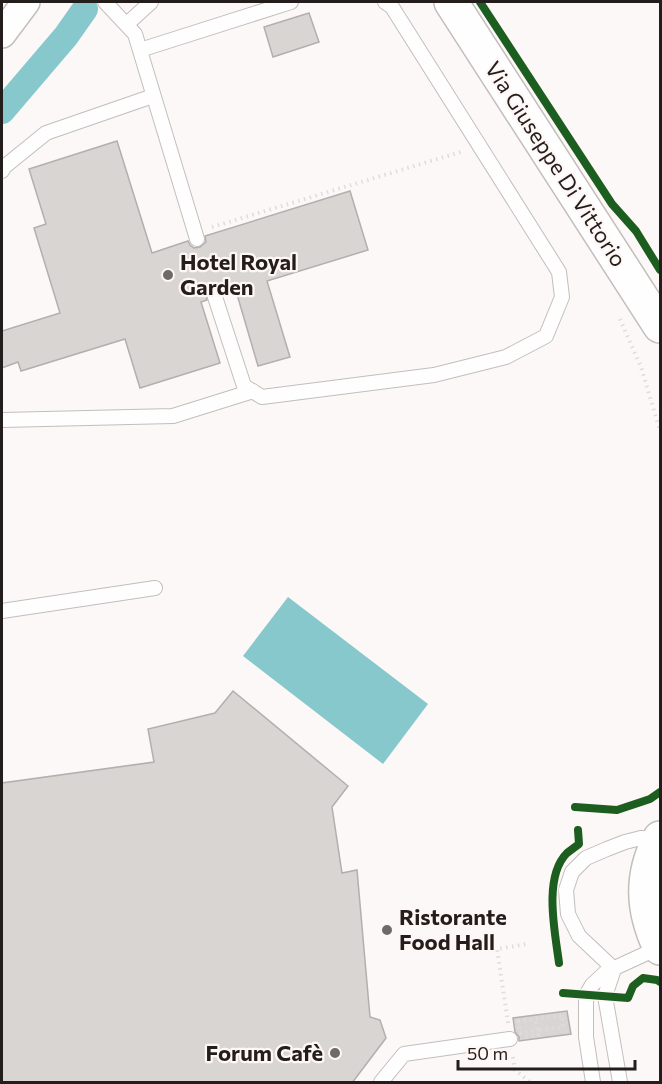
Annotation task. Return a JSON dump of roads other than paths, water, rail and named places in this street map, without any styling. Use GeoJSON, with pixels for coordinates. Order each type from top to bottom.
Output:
{"type":"FeatureCollection","features":[{"type":"Feature","properties":{"kind":"main road","name":"Via Giuseppe Di Vittorio"},"geometry":{"type":"LineString","coordinates":[[451,2],[660,326]]}},
{"type":"Feature","properties":{"kind":"main road"},"geometry":{"type":"LineString","coordinates":[[660,838],[650,861],[645,894],[646,909],[660,948]]}},
{"type":"Feature","properties":{"kind":"street"},"geometry":{"type":"LineString","coordinates":[[2,34],[26,2]]}},
{"type":"Feature","properties":{"kind":"lane"},"geometry":{"type":"LineString","coordinates":[[105,2],[135,34],[196,235]]}},
{"type":"Feature","properties":{"kind":"lane"},"geometry":{"type":"LineString","coordinates":[[127,24],[151,2]]}},
{"type":"Feature","properties":{"kind":"lane"},"geometry":{"type":"LineString","coordinates":[[140,50],[291,2]]}},
{"type":"Feature","properties":{"kind":"lane"},"geometry":{"type":"LineString","coordinates":[[215,297],[244,386],[261,397],[434,375],[506,357],[546,336],[562,297],[559,272],[392,7],[385,2]]}},
{"type":"Feature","properties":{"kind":"lane"},"geometry":{"type":"LineString","coordinates":[[2,171],[46,133],[153,96]]}},
{"type":"Feature","properties":{"kind":"lane"},"geometry":{"type":"LineString","coordinates":[[2,420],[173,416],[253,391]]}},
{"type":"Feature","properties":{"kind":"lane"},"geometry":{"type":"LineString","coordinates":[[2,611],[155,588]]}},
{"type":"Feature","properties":{"kind":"lane"},"geometry":{"type":"LineString","coordinates":[[614,969],[579,936],[568,914],[566,890],[572,872],[586,858],[625,842],[641,838],[660,838]]}},
{"type":"Feature","properties":{"kind":"lane"},"geometry":{"type":"LineString","coordinates":[[592,1083],[586,1037],[586,995],[592,985],[606,972],[660,948]]}},
{"type":"Feature","properties":{"kind":"lane"},"geometry":{"type":"LineString","coordinates":[[614,969],[605,996],[620,1083]]}},
{"type":"Feature","properties":{"kind":"lane"},"geometry":{"type":"LineString","coordinates":[[381,1083],[404,1054],[510,1039]]}},
{"type":"Feature","properties":{"kind":"water"},"geometry":{"type":"Polygon","coordinates":[[[288,597],[428,704],[383,764],[243,656],[288,597]]]}},
{"type":"Feature","properties":{"kind":"waterway"},"geometry":{"type":"LineString","coordinates":[[2,111],[66,36],[85,9]]}},
{"type":"Feature","properties":{"kind":"place","name":"Hotel Royal Garden"},"geometry":{"type":"Point","coordinates":[168,275]}},
{"type":"Feature","properties":{"kind":"place","name":"Ristorante Food Hall"},"geometry":{"type":"Point","coordinates":[387,930]}},
{"type":"Feature","properties":{"kind":"place","name":"Forum Cafè"},"geometry":{"type":"Point","coordinates":[335,1053]}}]}
